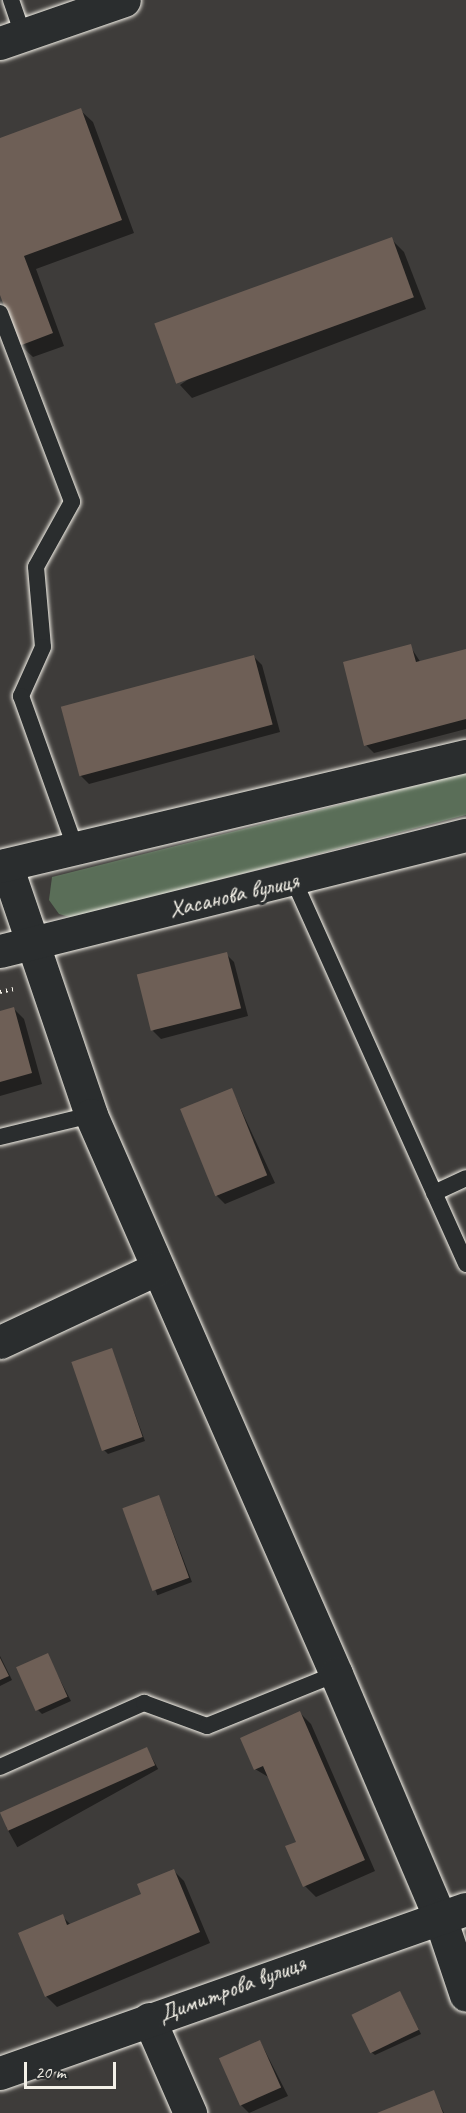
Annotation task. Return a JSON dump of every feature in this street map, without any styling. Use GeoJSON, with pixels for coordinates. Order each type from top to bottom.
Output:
{"type":"FeatureCollection","features":[{"type":"Feature","properties":{"kind":"street"},"geometry":{"type":"LineString","coordinates":[[12,39],[124,0]]}},
{"type":"Feature","properties":{"kind":"street"},"geometry":{"type":"LineString","coordinates":[[466,756],[3,865],[33,942],[91,1115],[336,1674],[453,1912],[466,1995]]}},
{"type":"Feature","properties":{"kind":"street","name":"Хасанова вулиця"},"geometry":{"type":"LineString","coordinates":[[0,951],[294,881],[466,835]]}},
{"type":"Feature","properties":{"kind":"street"},"geometry":{"type":"LineString","coordinates":[[0,1342],[158,1268]]}},
{"type":"Feature","properties":{"kind":"street","name":"Димитрова вулиця"},"geometry":{"type":"LineString","coordinates":[[0,2073],[453,1912]]}},
{"type":"Feature","properties":{"kind":"street"},"geometry":{"type":"LineString","coordinates":[[149,2019],[190,2113]]}},
{"type":"Feature","properties":{"kind":"lane"},"geometry":{"type":"LineString","coordinates":[[11,0],[12,39]]}},
{"type":"Feature","properties":{"kind":"lane"},"geometry":{"type":"LineString","coordinates":[[0,312],[72,502],[36,567],[43,647],[21,696],[75,847]]}},
{"type":"Feature","properties":{"kind":"lane"},"geometry":{"type":"LineString","coordinates":[[294,881],[466,1264]]}},
{"type":"Feature","properties":{"kind":"lane"},"geometry":{"type":"LineString","coordinates":[[0,1137],[91,1115]]}},
{"type":"Feature","properties":{"kind":"lane"},"geometry":{"type":"LineString","coordinates":[[434,1193],[466,1178]]}},
{"type":"Feature","properties":{"kind":"lane"},"geometry":{"type":"LineString","coordinates":[[0,1767],[144,1703],[207,1726],[336,1674]]}},
{"type":"Feature","properties":{"kind":"green space"},"geometry":{"type":"Polygon","coordinates":[[[466,773],[466,815],[73,918],[59,914],[49,900],[52,877],[466,773]]]}},
{"type":"Feature","properties":{"kind":"building"},"geometry":{"type":"Polygon","coordinates":[[[81,108],[122,220],[24,256],[53,333],[19,346],[0,295],[0,138],[81,108]]]}},
{"type":"Feature","properties":{"kind":"building"},"geometry":{"type":"Polygon","coordinates":[[[392,237],[414,297],[176,384],[154,324],[392,237]]]}},
{"type":"Feature","properties":{"kind":"building"},"geometry":{"type":"Polygon","coordinates":[[[411,644],[416,662],[466,649],[466,719],[364,746],[343,662],[411,644]]]}},
{"type":"Feature","properties":{"kind":"building"},"geometry":{"type":"Polygon","coordinates":[[[254,655],[273,725],[79,776],[61,707],[254,655]]]}},
{"type":"Feature","properties":{"kind":"building"},"geometry":{"type":"Polygon","coordinates":[[[227,952],[241,1008],[151,1031],[137,974],[227,952]]]}},
{"type":"Feature","properties":{"kind":"building"},"geometry":{"type":"Polygon","coordinates":[[[14,1007],[32,1073],[0,1082],[0,1011],[14,1007]]]}},
{"type":"Feature","properties":{"kind":"building"},"geometry":{"type":"Polygon","coordinates":[[[232,1088],[267,1175],[215,1196],[180,1109],[232,1088]]]}},
{"type":"Feature","properties":{"kind":"building"},"geometry":{"type":"Polygon","coordinates":[[[112,1348],[143,1437],[102,1451],[71,1362],[112,1348]]]}},
{"type":"Feature","properties":{"kind":"building"},"geometry":{"type":"Polygon","coordinates":[[[159,1495],[189,1578],[152,1591],[122,1508],[159,1495]]]}},
{"type":"Feature","properties":{"kind":"building"},"geometry":{"type":"Polygon","coordinates":[[[48,1653],[68,1697],[36,1711],[16,1667],[48,1653]]]}},
{"type":"Feature","properties":{"kind":"building"},"geometry":{"type":"Polygon","coordinates":[[[0,1658],[9,1676],[0,1680],[0,1658]]]}},
{"type":"Feature","properties":{"kind":"building"},"geometry":{"type":"Polygon","coordinates":[[[300,1711],[365,1860],[303,1887],[285,1846],[296,1842],[263,1766],[254,1770],[240,1738],[300,1711]]]}},
{"type":"Feature","properties":{"kind":"building"},"geometry":{"type":"Polygon","coordinates":[[[147,1747],[155,1765],[8,1831],[0,1812],[147,1747]]]}},
{"type":"Feature","properties":{"kind":"building"},"geometry":{"type":"Polygon","coordinates":[[[174,1869],[200,1932],[45,1997],[18,1933],[63,1914],[67,1925],[141,1894],[137,1884],[174,1869]]]}},
{"type":"Feature","properties":{"kind":"building"},"geometry":{"type":"Polygon","coordinates":[[[400,1991],[419,2030],[370,2053],[351,2015],[400,1991]]]}},
{"type":"Feature","properties":{"kind":"building"},"geometry":{"type":"Polygon","coordinates":[[[260,2040],[281,2088],[240,2106],[219,2058],[260,2040]]]}},
{"type":"Feature","properties":{"kind":"building"},"geometry":{"type":"Polygon","coordinates":[[[434,2090],[443,2113],[377,2113],[434,2090]]]}}]}
